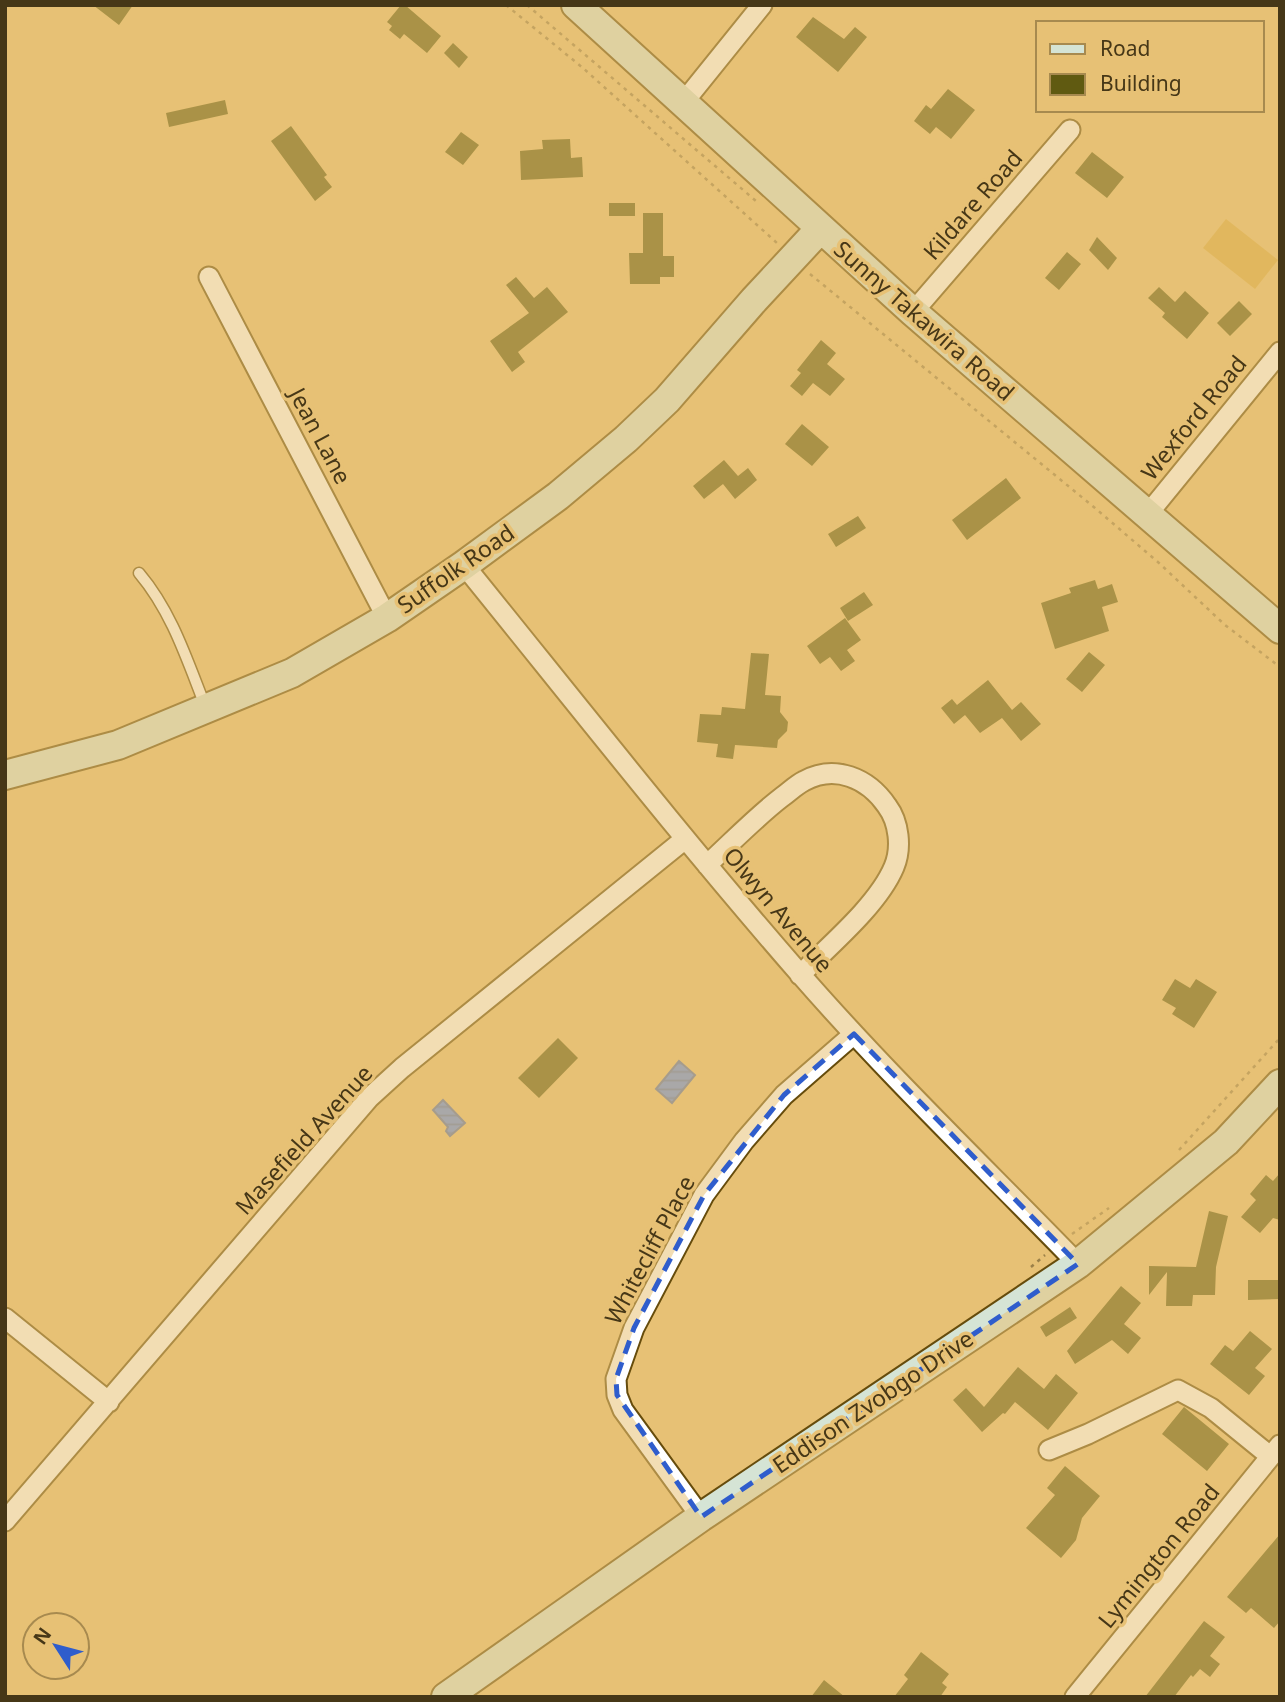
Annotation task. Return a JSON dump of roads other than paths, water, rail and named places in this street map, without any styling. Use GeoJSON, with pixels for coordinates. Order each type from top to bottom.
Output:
{"type":"FeatureCollection","features":[{"type":"Feature","properties":{"kind":"street","name":"Sunny Takawira Road"},"geometry":{"type":"LineString","coordinates":[[576,5],[913,312],[1280,629]]}},
{"type":"Feature","properties":{"kind":"street"},"geometry":{"type":"LineString","coordinates":[[683,103],[762,5]]}},
{"type":"Feature","properties":{"kind":"street","name":"Kildare Road"},"geometry":{"type":"LineString","coordinates":[[913,312],[1069,130]]}},
{"type":"Feature","properties":{"kind":"street","name":"Suffolk Road"},"geometry":{"type":"LineString","coordinates":[[5,775],[118,745],[292,673],[387,618],[558,496],[643,423],[667,400],[820,229]]}},
{"type":"Feature","properties":{"kind":"street","name":"Jean Lane"},"geometry":{"type":"LineString","coordinates":[[209,277],[387,618]]}},
{"type":"Feature","properties":{"kind":"street","name":"Wexford Road"},"geometry":{"type":"LineString","coordinates":[[1147,515],[1280,352]]}},
{"type":"Feature","properties":{"kind":"street","name":"Olwyn Avenue"},"geometry":{"type":"LineString","coordinates":[[464,565],[685,839],[800,975],[853,1034],[1078,1264]]}},
{"type":"Feature","properties":{"kind":"street"},"geometry":{"type":"LineString","coordinates":[[707,865],[767,809],[804,780],[837,773],[847,774],[876,793],[888,807],[899,841],[895,865],[879,895],[800,975]]}},
{"type":"Feature","properties":{"kind":"street","name":"Masefield Avenue"},"geometry":{"type":"LineString","coordinates":[[5,1521],[369,1098],[402,1068],[685,839]]}},
{"type":"Feature","properties":{"kind":"street","name":"Whitecliff Place"},"geometry":{"type":"LineString","coordinates":[[701,1517],[623,1410],[617,1395],[616,1379],[634,1328],[705,1195],[744,1141],[784,1095],[853,1034]]}},
{"type":"Feature","properties":{"kind":"street","name":"Eddison Zvobgo Drive"},"geometry":{"type":"LineString","coordinates":[[446,1697],[701,1517],[1078,1264],[1226,1142],[1280,1084]]}},
{"type":"Feature","properties":{"kind":"street"},"geometry":{"type":"LineString","coordinates":[[5,1318],[109,1402]]}},
{"type":"Feature","properties":{"kind":"street"},"geometry":{"type":"LineString","coordinates":[[1049,1450],[1178,1390],[1275,1450]]}},
{"type":"Feature","properties":{"kind":"street","name":"Lymington Road"},"geometry":{"type":"LineString","coordinates":[[1075,1697],[1275,1450]]}},
{"type":"Feature","properties":{"kind":"lane"},"geometry":{"type":"LineString","coordinates":[[139,573],[158,596],[179,638],[206,708]]}},
{"type":"Feature","properties":{"kind":"water"},"geometry":{"type":"Polygon","coordinates":[[[679,1061],[695,1075],[672,1103],[656,1089],[679,1061]]]}},
{"type":"Feature","properties":{"kind":"water"},"geometry":{"type":"Polygon","coordinates":[[[443,1100],[465,1123],[450,1136],[446,1131],[448,1127],[433,1110],[443,1100]]]}}]}
